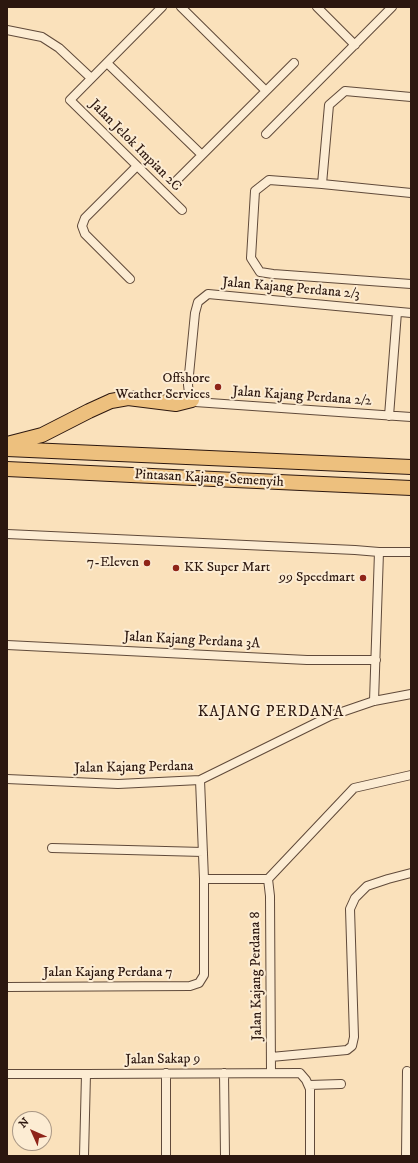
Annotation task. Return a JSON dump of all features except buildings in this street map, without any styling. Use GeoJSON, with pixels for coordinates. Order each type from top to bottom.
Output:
{"type":"FeatureCollection","features":[{"type":"Feature","properties":{"kind":"highway"},"geometry":{"type":"LineString","coordinates":[[7,444],[42,435],[111,401],[128,398],[176,404],[192,400]]}},
{"type":"Feature","properties":{"kind":"highway","name":"Pintasan Kajang-Semenyih"},"geometry":{"type":"LineString","coordinates":[[7,449],[411,467]]}},
{"type":"Feature","properties":{"kind":"highway","name":"Pintasan Kajang-Semenyih"},"geometry":{"type":"LineString","coordinates":[[7,469],[411,488]]}},
{"type":"Feature","properties":{"kind":"street"},"geometry":{"type":"LineString","coordinates":[[7,30],[42,37],[59,48],[91,78],[162,7]]}},
{"type":"Feature","properties":{"kind":"street"},"geometry":{"type":"LineString","coordinates":[[181,7],[266,91]]}},
{"type":"Feature","properties":{"kind":"street"},"geometry":{"type":"LineString","coordinates":[[317,7],[355,45]]}},
{"type":"Feature","properties":{"kind":"street"},"geometry":{"type":"LineString","coordinates":[[266,134],[392,7]]}},
{"type":"Feature","properties":{"kind":"street"},"geometry":{"type":"LineString","coordinates":[[107,63],[202,155]]}},
{"type":"Feature","properties":{"kind":"street"},"geometry":{"type":"LineString","coordinates":[[177,180],[294,63]]}},
{"type":"Feature","properties":{"kind":"street","name":"Jalan Jelok Impian 2C"},"geometry":{"type":"LineString","coordinates":[[91,78],[70,100],[182,210]]}},
{"type":"Feature","properties":{"kind":"street"},"geometry":{"type":"LineString","coordinates":[[322,184],[329,105],[345,91],[411,97]]}},
{"type":"Feature","properties":{"kind":"street"},"geometry":{"type":"LineString","coordinates":[[130,279],[85,234],[82,226],[85,218],[137,166]]}},
{"type":"Feature","properties":{"kind":"street"},"geometry":{"type":"LineString","coordinates":[[411,193],[269,180],[255,192],[251,258],[260,272],[411,284]]}},
{"type":"Feature","properties":{"kind":"street","name":"Jalan Kajang Perdana 2/3"},"geometry":{"type":"LineString","coordinates":[[192,400],[188,385],[195,313],[198,302],[208,294],[411,313]]}},
{"type":"Feature","properties":{"kind":"street"},"geometry":{"type":"LineString","coordinates":[[389,416],[396,312]]}},
{"type":"Feature","properties":{"kind":"street","name":"Jalan Kajang Perdana 2/2"},"geometry":{"type":"LineString","coordinates":[[192,400],[195,402],[411,417]]}},
{"type":"Feature","properties":{"kind":"street"},"geometry":{"type":"LineString","coordinates":[[7,534],[379,552],[411,552]]}},
{"type":"Feature","properties":{"kind":"street"},"geometry":{"type":"LineString","coordinates":[[374,701],[379,552]]}},
{"type":"Feature","properties":{"kind":"street","name":"Jalan Kajang Perdana 3A"},"geometry":{"type":"LineString","coordinates":[[7,645],[307,660],[376,660]]}},
{"type":"Feature","properties":{"kind":"street","name":"Jalan Kajang Perdana"},"geometry":{"type":"LineString","coordinates":[[7,779],[118,784],[200,780],[330,716],[374,701],[411,694]]}},
{"type":"Feature","properties":{"kind":"street"},"geometry":{"type":"LineString","coordinates":[[200,780],[204,879],[268,879],[354,788],[411,775]]}},
{"type":"Feature","properties":{"kind":"street"},"geometry":{"type":"LineString","coordinates":[[52,848],[203,852]]}},
{"type":"Feature","properties":{"kind":"street"},"geometry":{"type":"LineString","coordinates":[[271,1056],[347,1050],[352,1046],[354,1037],[350,908],[355,898],[367,886],[411,873]]}},
{"type":"Feature","properties":{"kind":"street","name":"Jalan Kajang Perdana 7"},"geometry":{"type":"LineString","coordinates":[[7,987],[190,986],[200,983],[204,975],[204,879]]}},
{"type":"Feature","properties":{"kind":"street","name":"Jalan Kajang Perdana 8"},"geometry":{"type":"LineString","coordinates":[[268,879],[270,896],[271,1073]]}},
{"type":"Feature","properties":{"kind":"street"},"geometry":{"type":"LineString","coordinates":[[406,1156],[409,1145],[408,1071]]}},
{"type":"Feature","properties":{"kind":"street"},"geometry":{"type":"LineString","coordinates":[[166,1073],[166,1156]]}},
{"type":"Feature","properties":{"kind":"street"},"geometry":{"type":"LineString","coordinates":[[224,1073],[225,1156]]}},
{"type":"Feature","properties":{"kind":"street","name":"Jalan Sakap 9"},"geometry":{"type":"LineString","coordinates":[[7,1074],[300,1073],[306,1080],[309,1087]]}},
{"type":"Feature","properties":{"kind":"street"},"geometry":{"type":"LineString","coordinates":[[84,1156],[86,1074]]}},
{"type":"Feature","properties":{"kind":"street"},"geometry":{"type":"LineString","coordinates":[[310,1156],[309,1087],[341,1084]]}},
{"type":"Feature","properties":{"kind":"place","name":"Offshore Weather Services"},"geometry":{"type":"Point","coordinates":[218,387]}},
{"type":"Feature","properties":{"kind":"place","name":"7-Eleven"},"geometry":{"type":"Point","coordinates":[147,563]}},
{"type":"Feature","properties":{"kind":"place","name":"KK Super Mart"},"geometry":{"type":"Point","coordinates":[176,568]}},
{"type":"Feature","properties":{"kind":"place","name":"99 Speedmart"},"geometry":{"type":"Point","coordinates":[363,578]}},
{"type":"Feature","properties":{"kind":"district","name":"KAJANG PERDANA"},"geometry":{"type":"Point","coordinates":[271,713]}}]}
